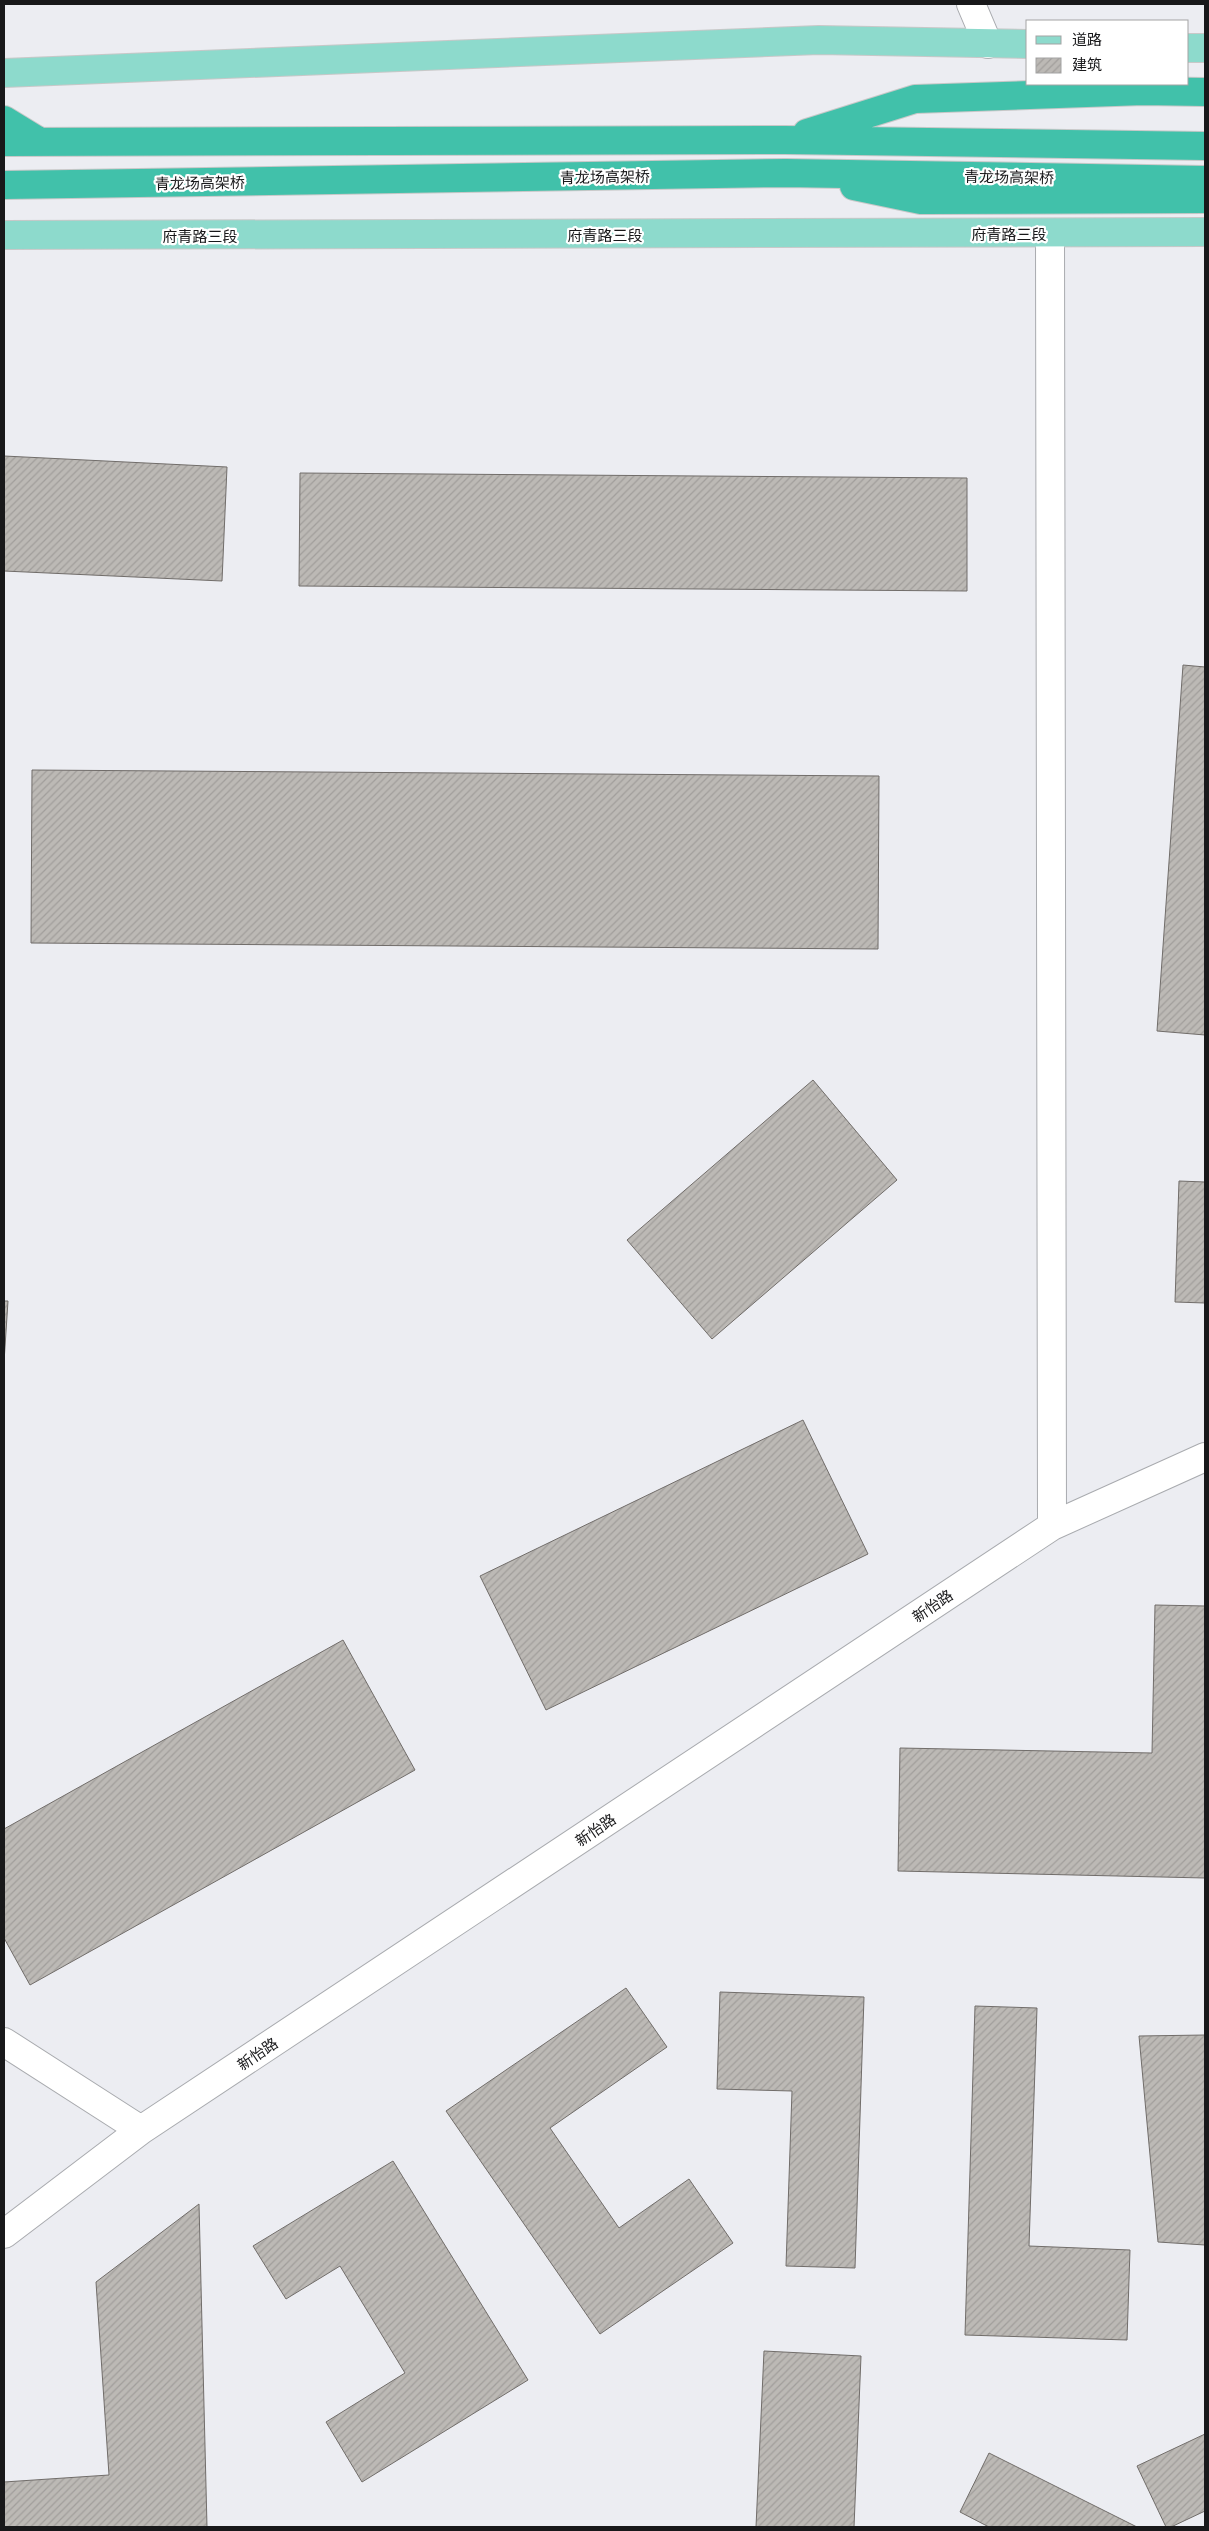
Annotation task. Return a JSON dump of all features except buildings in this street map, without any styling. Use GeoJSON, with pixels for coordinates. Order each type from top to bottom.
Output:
{"type":"FeatureCollection","features":[{"type":"Feature","properties":{"kind":"highway"},"geometry":{"type":"LineString","coordinates":[[785,140],[915,99],[1142,91],[1205,92]]}},
{"type":"Feature","properties":{"kind":"highway"},"geometry":{"type":"LineString","coordinates":[[4,120],[40,142]]}},
{"type":"Feature","properties":{"kind":"highway"},"geometry":{"type":"LineString","coordinates":[[4,142],[785,140],[1205,146]]}},
{"type":"Feature","properties":{"kind":"highway"},"geometry":{"type":"LineString","coordinates":[[786,173],[921,200],[1205,199]]}},
{"type":"Feature","properties":{"kind":"highway","name":"青龙场高架桥"},"geometry":{"type":"LineString","coordinates":[[4,185],[786,173],[1205,180]]}},
{"type":"Feature","properties":{"kind":"highway"},"geometry":{"type":"LineString","coordinates":[[4,205],[54,184]]}},
{"type":"Feature","properties":{"kind":"main road"},"geometry":{"type":"LineString","coordinates":[[4,73],[819,40],[1026,44]]}},
{"type":"Feature","properties":{"kind":"main road"},"geometry":{"type":"LineString","coordinates":[[1189,48],[1205,48]]}},
{"type":"Feature","properties":{"kind":"main road","name":"府青路三段"},"geometry":{"type":"LineString","coordinates":[[4,235],[1205,232]]}},
{"type":"Feature","properties":{"kind":"street"},"geometry":{"type":"LineString","coordinates":[[971,4],[988,44]]}},
{"type":"Feature","properties":{"kind":"street"},"geometry":{"type":"LineString","coordinates":[[1050,233],[1052,1526]]}},
{"type":"Feature","properties":{"kind":"street","name":"新怡路"},"geometry":{"type":"LineString","coordinates":[[4,2234],[141,2130],[1052,1526],[1205,1457]]}},
{"type":"Feature","properties":{"kind":"street"},"geometry":{"type":"LineString","coordinates":[[4,2042],[141,2130]]}}]}
